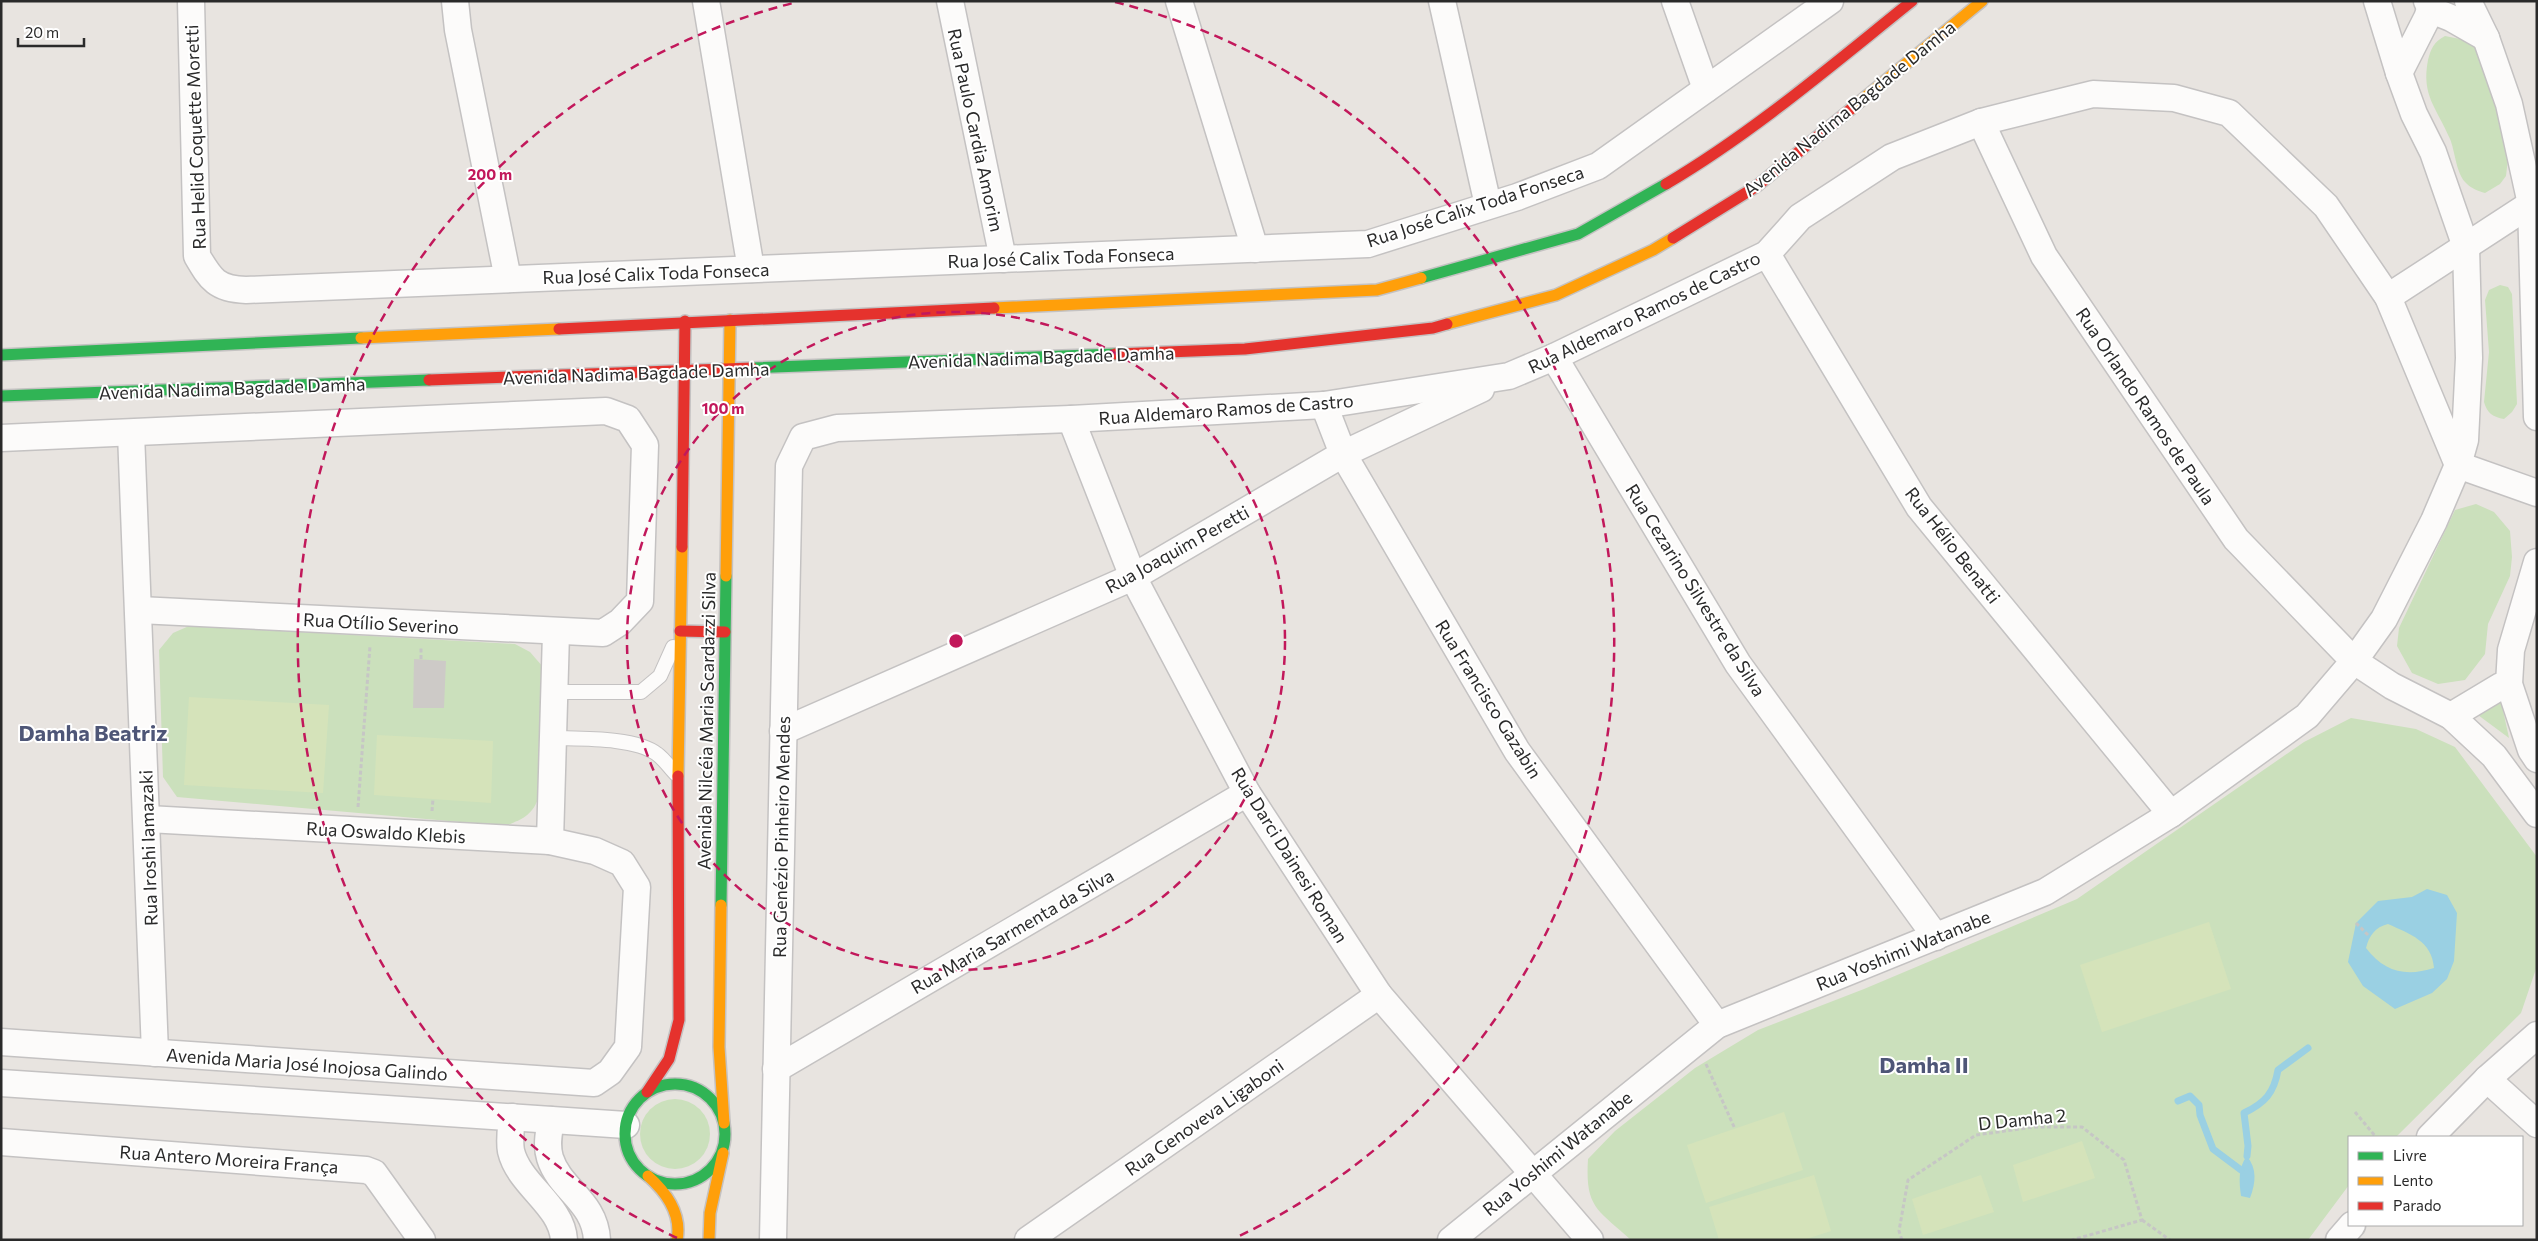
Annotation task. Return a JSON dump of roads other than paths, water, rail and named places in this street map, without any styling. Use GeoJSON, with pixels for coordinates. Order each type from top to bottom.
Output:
{"type":"FeatureCollection","features":[{"type":"Feature","properties":{"kind":"street","name":"Rua Helid Coquette Moretti"},"geometry":{"type":"LineString","coordinates":[[191,1],[197,256],[209,276],[227,290]]}},
{"type":"Feature","properties":{"kind":"street"},"geometry":{"type":"LineString","coordinates":[[455,1],[458,30],[508,279]]}},
{"type":"Feature","properties":{"kind":"street"},"geometry":{"type":"LineString","coordinates":[[706,1],[751,269]]}},
{"type":"Feature","properties":{"kind":"street","name":"Rua Paulo Cardia Amorim"},"geometry":{"type":"LineString","coordinates":[[950,1],[1003,259]]}},
{"type":"Feature","properties":{"kind":"street"},"geometry":{"type":"LineString","coordinates":[[1179,1],[1255,249]]}},
{"type":"Feature","properties":{"kind":"street"},"geometry":{"type":"LineString","coordinates":[[1442,1],[1488,205]]}},
{"type":"Feature","properties":{"kind":"street"},"geometry":{"type":"LineString","coordinates":[[1675,1],[1706,89]]}},
{"type":"Feature","properties":{"kind":"street","name":"Rua José Calix Toda Fonseca"},"geometry":{"type":"LineString","coordinates":[[227,290],[1368,244],[1488,205],[1598,166],[1830,1]]}},
{"type":"Feature","properties":{"kind":"street"},"geometry":{"type":"LineString","coordinates":[[1,356],[1377,290],[1578,234],[1691,169],[1776,110],[1912,1]]}},
{"type":"Feature","properties":{"kind":"street","name":"Avenida Nadima Bagdade Damha"},"geometry":{"type":"LineString","coordinates":[[1,396],[729,370],[1245,349],[1433,328],[1556,294],[1652,250],[1757,186],[1982,1]]}},
{"type":"Feature","properties":{"kind":"street","name":"Rua Yoshimi Watanabe"},"geometry":{"type":"LineString","coordinates":[[1451,1240],[1696,1040],[1717,1025],[2044,892],[2171,814],[2307,716],[2354,661],[2384,620],[2434,521],[2458,464],[2465,440],[2469,358],[2466,247],[2433,152],[2414,114],[2399,73],[2377,1]]}},
{"type":"Feature","properties":{"kind":"street"},"geometry":{"type":"LineString","coordinates":[[2468,1],[2486,38],[2509,104],[2534,202],[2537,417]]}},
{"type":"Feature","properties":{"kind":"street"},"geometry":{"type":"LineString","coordinates":[[2399,73],[2430,4],[2486,38]]}},
{"type":"Feature","properties":{"kind":"street","name":"Rua Aldemaro Ramos de Castro"},"geometry":{"type":"LineString","coordinates":[[803,437],[837,428],[1071,419],[1324,405],[1509,376],[1554,357],[1767,254],[1800,217],[1892,157],[1981,122],[2093,94],[2174,98],[2229,113],[2326,206],[2388,297],[2458,464]]}},
{"type":"Feature","properties":{"kind":"street","name":"Rua Orlando Ramos de Paula"},"geometry":{"type":"LineString","coordinates":[[1981,122],[2044,256],[2236,539],[2354,661],[2392,686],[2451,716],[2494,756],[2537,814]]}},
{"type":"Feature","properties":{"kind":"street"},"geometry":{"type":"LineString","coordinates":[[2388,297],[2534,202]]}},
{"type":"Feature","properties":{"kind":"street","name":"Rua Hélio Benatti"},"geometry":{"type":"LineString","coordinates":[[1767,254],[1919,507],[2171,814]]}},
{"type":"Feature","properties":{"kind":"street","name":"Avenida Nilcéia Maria Scardazzi Silva"},"geometry":{"type":"LineString","coordinates":[[724,1123],[720,1046],[717,854],[725,632],[730,320]]}},
{"type":"Feature","properties":{"kind":"street","name":"Avenida Nilcéia Maria Scardazzi Silva"},"geometry":{"type":"LineString","coordinates":[[647,1092],[669,1058],[679,1020],[682,853],[678,777],[685,322]]}},
{"type":"Feature","properties":{"kind":"street","name":"Rua Cezarino Silvestre da Silva"},"geometry":{"type":"LineString","coordinates":[[1554,357],[1738,664],[1936,937]]}},
{"type":"Feature","properties":{"kind":"street","name":"Rua Joaquim Peretti"},"geometry":{"type":"LineString","coordinates":[[783,731],[1133,577],[1343,454],[1509,376]]}},
{"type":"Feature","properties":{"kind":"street","name":"Rua Francisco Gazabin"},"geometry":{"type":"LineString","coordinates":[[1324,405],[1343,454],[1517,751],[1717,1025]]}},
{"type":"Feature","properties":{"kind":"street","name":"Rua Otílio Severino"},"geometry":{"type":"LineString","coordinates":[[131,432],[606,412],[628,419],[645,445],[640,601],[620,622],[603,634],[139,610]]}},
{"type":"Feature","properties":{"kind":"street","name":"Rua Darci Dainesi Roman"},"geometry":{"type":"LineString","coordinates":[[1071,419],[1133,577],[1247,793],[1379,995],[1531,1174],[1590,1240]]}},
{"type":"Feature","properties":{"kind":"street"},"geometry":{"type":"LineString","coordinates":[[1,438],[131,432]]}},
{"type":"Feature","properties":{"kind":"street","name":"Rua Iroshi Iamazaki"},"geometry":{"type":"LineString","coordinates":[[131,432],[148,819],[155,1053]]}},
{"type":"Feature","properties":{"kind":"street","name":"Rua Genézio Pinheiro Mendes"},"geometry":{"type":"LineString","coordinates":[[773,1240],[789,466],[803,437]]}},
{"type":"Feature","properties":{"kind":"street"},"geometry":{"type":"LineString","coordinates":[[2458,464],[2537,493]]}},
{"type":"Feature","properties":{"kind":"street"},"geometry":{"type":"LineString","coordinates":[[2537,562],[2511,650],[2509,684],[2531,750],[2537,759]]}},
{"type":"Feature","properties":{"kind":"street"},"geometry":{"type":"LineString","coordinates":[[680,631],[725,632]]}},
{"type":"Feature","properties":{"kind":"street"},"geometry":{"type":"LineString","coordinates":[[550,841],[556,633]]}},
{"type":"Feature","properties":{"kind":"street"},"geometry":{"type":"LineString","coordinates":[[2451,716],[2501,686],[2509,684]]}},
{"type":"Feature","properties":{"kind":"street","name":"Rua Maria Sarmenta da Silva"},"geometry":{"type":"LineString","coordinates":[[776,1069],[1247,793]]}},
{"type":"Feature","properties":{"kind":"street","name":"Rua Oswaldo Klebis"},"geometry":{"type":"LineString","coordinates":[[148,819],[550,841],[595,851],[622,863],[637,887],[629,1037],[628,1046],[610,1072]]}},
{"type":"Feature","properties":{"kind":"street","name":"Rua Genoveva Ligaboni"},"geometry":{"type":"LineString","coordinates":[[1028,1240],[1379,995]]}},
{"type":"Feature","properties":{"kind":"street"},"geometry":{"type":"LineString","coordinates":[[2431,1136],[2487,1079],[2537,1035]]}},
{"type":"Feature","properties":{"kind":"street","name":"Avenida Maria José Inojosa Galindo"},"geometry":{"type":"LineString","coordinates":[[1,1042],[594,1084],[610,1072]]}},
{"type":"Feature","properties":{"kind":"street"},"geometry":{"type":"LineString","coordinates":[[2487,1079],[2537,1124]]}},
{"type":"Feature","properties":{"kind":"street"},"geometry":{"type":"LineString","coordinates":[[1,1083],[626,1125]]}},
{"type":"Feature","properties":{"kind":"street"},"geometry":{"type":"LineString","coordinates":[[677,1240],[677,1224],[670,1202],[657,1183],[637,1166],[629,1154],[625,1139],[626,1125],[634,1106],[647,1092],[662,1085],[678,1084],[694,1087],[708,1096],[718,1108],[724,1123],[724,1143],[710,1213],[709,1240]]}},
{"type":"Feature","properties":{"kind":"street"},"geometry":{"type":"LineString","coordinates":[[512,1117],[510,1136],[513,1159],[558,1220],[564,1240]]}},
{"type":"Feature","properties":{"kind":"street"},"geometry":{"type":"LineString","coordinates":[[551,1120],[548,1144],[552,1163],[591,1213],[597,1240]]}},
{"type":"Feature","properties":{"kind":"street","name":"Rua Antero Moreira França"},"geometry":{"type":"LineString","coordinates":[[1,1142],[366,1170],[374,1173],[422,1240]]}},
{"type":"Feature","properties":{"kind":"street"},"geometry":{"type":"LineString","coordinates":[[648,1176],[663,1182],[679,1184],[695,1180],[709,1171],[719,1159],[724,1143]]}},
{"type":"Feature","properties":{"kind":"street"},"geometry":{"type":"LineString","coordinates":[[2339,1240],[2351,1226]]}},
{"type":"Feature","properties":{"kind":"lane"},"geometry":{"type":"LineString","coordinates":[[554,692],[641,692],[660,676],[680,631]]}},
{"type":"Feature","properties":{"kind":"lane"},"geometry":{"type":"LineString","coordinates":[[553,738],[610,739],[636,746],[657,753],[678,777]]}},
{"type":"Feature","properties":{"kind":"water"},"geometry":{"type":"Polygon","coordinates":[[[2427,889],[2447,895],[2457,913],[2454,961],[2447,979],[2432,993],[2395,1009],[2363,986],[2348,962],[2356,923],[2378,901],[2412,897],[2427,889]],[[2388,924],[2380,927],[2373,933],[2366,948],[2380,963],[2405,972],[2424,971],[2434,968],[2429,951],[2424,945],[2412,935],[2388,924]]]}},
{"type":"Feature","properties":{"kind":"water"},"geometry":{"type":"Polygon","coordinates":[[[2247,1156],[2254,1171],[2250,1198],[2241,1196],[2240,1185],[2242,1165],[2247,1156]]]}},
{"type":"Feature","properties":{"kind":"waterway"},"geometry":{"type":"LineString","coordinates":[[2247,1156],[2248,1146],[2244,1113],[2263,1101],[2271,1091],[2278,1070],[2308,1048]]}},
{"type":"Feature","properties":{"kind":"waterway"},"geometry":{"type":"LineString","coordinates":[[2178,1101],[2190,1096],[2199,1105],[2200,1115],[2213,1149],[2241,1170]]}},
{"type":"Feature","properties":{"kind":"district","name":"Damha Beatriz"},"geometry":{"type":"Point","coordinates":[93,732]}},
{"type":"Feature","properties":{"kind":"district","name":"Damha II"},"geometry":{"type":"Point","coordinates":[1924,1064]}}]}
